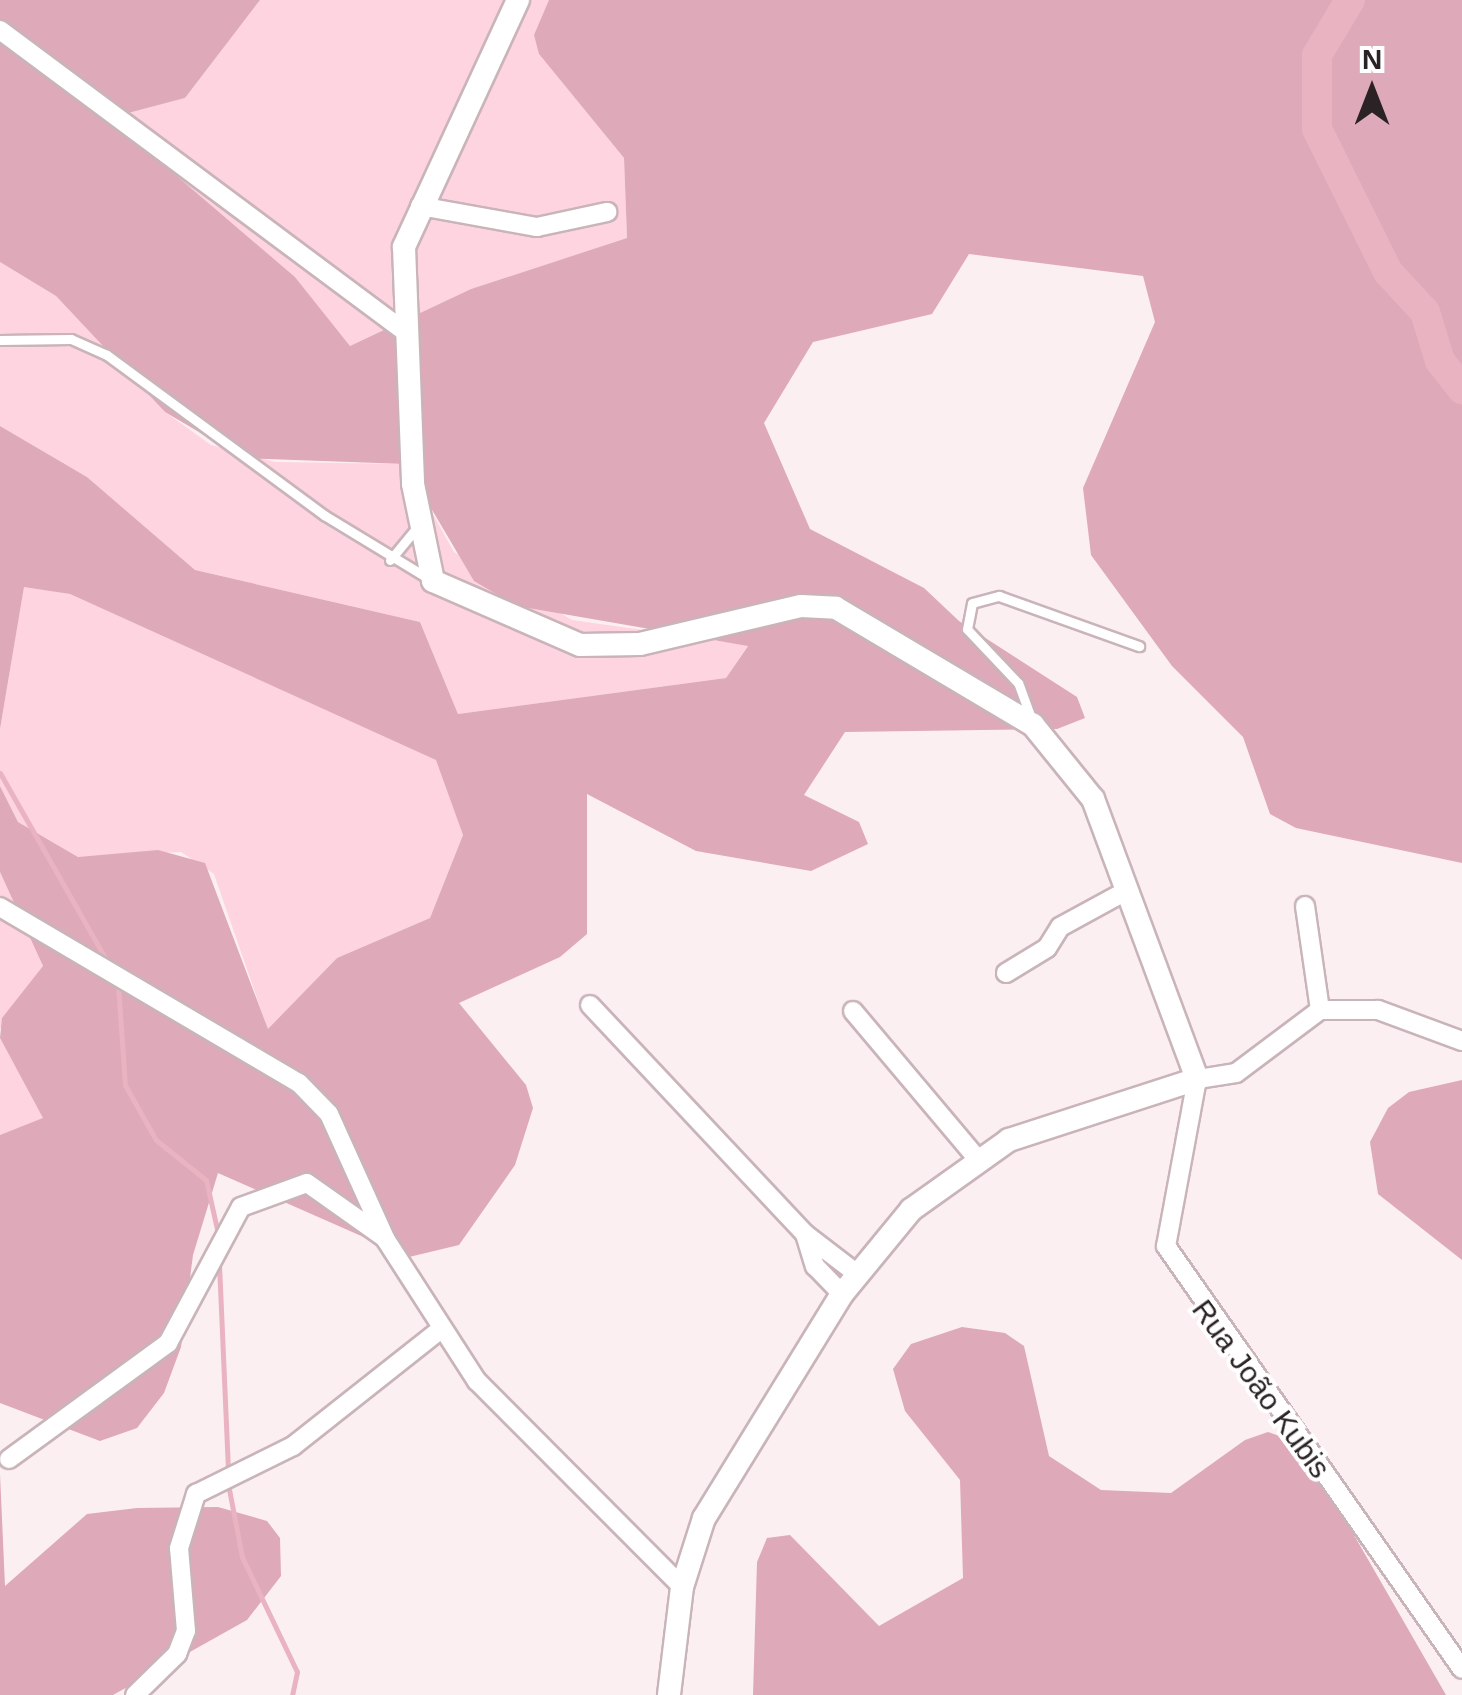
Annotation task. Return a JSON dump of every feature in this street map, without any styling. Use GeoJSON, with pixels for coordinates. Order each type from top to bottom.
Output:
{"type":"FeatureCollection","features":[{"type":"Feature","properties":{"kind":"street"},"geometry":{"type":"LineString","coordinates":[[518,0],[404,247],[404,331],[419,524],[433,581],[580,645],[640,644],[801,606],[836,608],[1033,726],[1080,774],[1198,1079]]}},
{"type":"Feature","properties":{"kind":"street"},"geometry":{"type":"LineString","coordinates":[[0,30],[404,331]]}},
{"type":"Feature","properties":{"kind":"street"},"geometry":{"type":"LineString","coordinates":[[420,206],[537,227],[608,212]]}},
{"type":"Feature","properties":{"kind":"street"},"geometry":{"type":"LineString","coordinates":[[1006,973],[1048,948],[1060,927],[1128,890]]}},
{"type":"Feature","properties":{"kind":"street"},"geometry":{"type":"LineString","coordinates":[[0,906],[299,1083],[330,1114],[386,1240],[441,1329],[513,1425],[682,1587]]}},
{"type":"Feature","properties":{"kind":"street"},"geometry":{"type":"LineString","coordinates":[[1305,906],[1320,1010]]}},
{"type":"Feature","properties":{"kind":"street"},"geometry":{"type":"LineString","coordinates":[[590,1005],[806,1234],[856,1273]]}},
{"type":"Feature","properties":{"kind":"street"},"geometry":{"type":"LineString","coordinates":[[669,1695],[682,1587],[737,1457],[856,1273],[911,1210],[976,1157],[1198,1079],[1236,1072],[1320,1010],[1378,1010],[1462,1040]]}},
{"type":"Feature","properties":{"kind":"street"},"geometry":{"type":"LineString","coordinates":[[852,1011],[976,1157]]}},
{"type":"Feature","properties":{"kind":"street","name":"Rua João Kubis"},"geometry":{"type":"LineString","coordinates":[[1198,1079],[1166,1215],[1179,1275],[1462,1669]]}},
{"type":"Feature","properties":{"kind":"street"},"geometry":{"type":"LineString","coordinates":[[9,1459],[168,1343],[241,1207],[308,1183],[386,1240]]}},
{"type":"Feature","properties":{"kind":"street"},"geometry":{"type":"LineString","coordinates":[[806,1234],[815,1266],[842,1294]]}},
{"type":"Feature","properties":{"kind":"street"},"geometry":{"type":"LineString","coordinates":[[135,1695],[176,1654],[186,1632],[178,1548],[196,1494],[293,1446],[441,1329]]}},
{"type":"Feature","properties":{"kind":"lane"},"geometry":{"type":"LineString","coordinates":[[0,340],[71,339],[107,355],[390,560],[433,581]]}},
{"type":"Feature","properties":{"kind":"lane"},"geometry":{"type":"LineString","coordinates":[[390,560],[419,524]]}},
{"type":"Feature","properties":{"kind":"lane"},"geometry":{"type":"LineString","coordinates":[[1033,726],[1018,683],[967,629],[972,603],[998,596],[1139,646]]}},
{"type":"Feature","properties":{"kind":"shaded area"},"geometry":{"type":"Polygon","coordinates":[[[0,0],[260,0],[185,98],[109,118],[295,277],[350,346],[471,289],[627,238],[624,158],[539,54],[534,35],[549,0],[1462,0],[1462,863],[1296,828],[1270,814],[1243,737],[1172,666],[1091,555],[1083,488],[1155,322],[1143,276],[969,254],[932,314],[813,342],[764,423],[810,529],[924,588],[959,621],[1077,697],[1085,718],[1057,729],[845,732],[804,795],[859,822],[868,844],[811,871],[696,851],[587,794],[587,934],[560,957],[459,1003],[526,1085],[533,1108],[515,1165],[459,1245],[409,1257],[218,1173],[193,1255],[181,1347],[164,1393],[137,1428],[100,1441],[0,1403],[0,1135],[43,1118],[0,1038],[2,1018],[43,966],[0,872],[0,786],[18,822],[78,857],[158,850],[205,863],[268,1029],[337,958],[430,918],[463,835],[436,760],[70,594],[24,587],[0,729],[0,426],[87,477],[195,570],[420,622],[458,714],[726,678],[748,646],[517,606],[474,581],[405,464],[243,458],[165,412],[56,296],[0,262],[0,0]]]}},
{"type":"Feature","properties":{"kind":"shaded area"},"geometry":{"type":"Polygon","coordinates":[[[260,0],[549,0],[539,54],[624,158],[627,238],[471,289],[350,346],[295,277],[108,118],[185,98],[260,0]]]}},
{"type":"Feature","properties":{"kind":"shaded area"},"geometry":{"type":"Polygon","coordinates":[[[0,262],[56,296],[165,412],[211,445],[275,462],[405,464],[454,552],[572,620],[748,645],[726,678],[458,714],[420,622],[195,570],[87,477],[0,426],[0,262]]]}},
{"type":"Feature","properties":{"kind":"shaded area"},"geometry":{"type":"Polygon","coordinates":[[[24,586],[70,594],[437,760],[463,835],[430,918],[337,958],[268,1030],[214,874],[181,852],[78,857],[18,822],[0,786],[0,729],[24,586]]]}},
{"type":"Feature","properties":{"kind":"shaded area"},"geometry":{"type":"Polygon","coordinates":[[[0,872],[43,966],[0,1029],[0,872]]]}},
{"type":"Feature","properties":{"kind":"shaded area"},"geometry":{"type":"Polygon","coordinates":[[[0,1038],[44,1119],[0,1135],[0,1038]]]}},
{"type":"Feature","properties":{"kind":"shaded area"},"geometry":{"type":"Polygon","coordinates":[[[1462,1080],[1462,1260],[1378,1194],[1370,1142],[1388,1108],[1409,1092],[1462,1080]]]}},
{"type":"Feature","properties":{"kind":"shaded area"},"geometry":{"type":"Polygon","coordinates":[[[962,1327],[1005,1333],[1024,1346],[1049,1456],[1101,1490],[1171,1493],[1245,1440],[1268,1432],[1301,1443],[1446,1695],[753,1695],[757,1562],[767,1538],[790,1535],[879,1626],[963,1578],[960,1480],[905,1411],[893,1369],[911,1344],[962,1327]]]}},
{"type":"Feature","properties":{"kind":"shaded area"},"geometry":{"type":"Polygon","coordinates":[[[0,1474],[5,1586],[87,1514],[137,1508],[218,1507],[267,1521],[280,1538],[281,1576],[247,1620],[113,1695],[0,1695],[0,1474]]]}},
{"type":"Feature","properties":{"kind":"waterway"},"geometry":{"type":"LineString","coordinates":[[1350,0],[1317,55],[1317,129],[1388,272],[1425,312],[1440,361],[1462,389]]}},
{"type":"Feature","properties":{"kind":"waterway"},"geometry":{"type":"LineString","coordinates":[[0,773],[107,961]]}},
{"type":"Feature","properties":{"kind":"waterway"},"geometry":{"type":"LineString","coordinates":[[118,985],[125,1085],[156,1140],[206,1180],[219,1238]]}},
{"type":"Feature","properties":{"kind":"waterway"},"geometry":{"type":"LineString","coordinates":[[219,1264],[228,1473]]}},
{"type":"Feature","properties":{"kind":"waterway"},"geometry":{"type":"LineString","coordinates":[[228,1484],[242,1557],[297,1672],[292,1695]]}}]}
